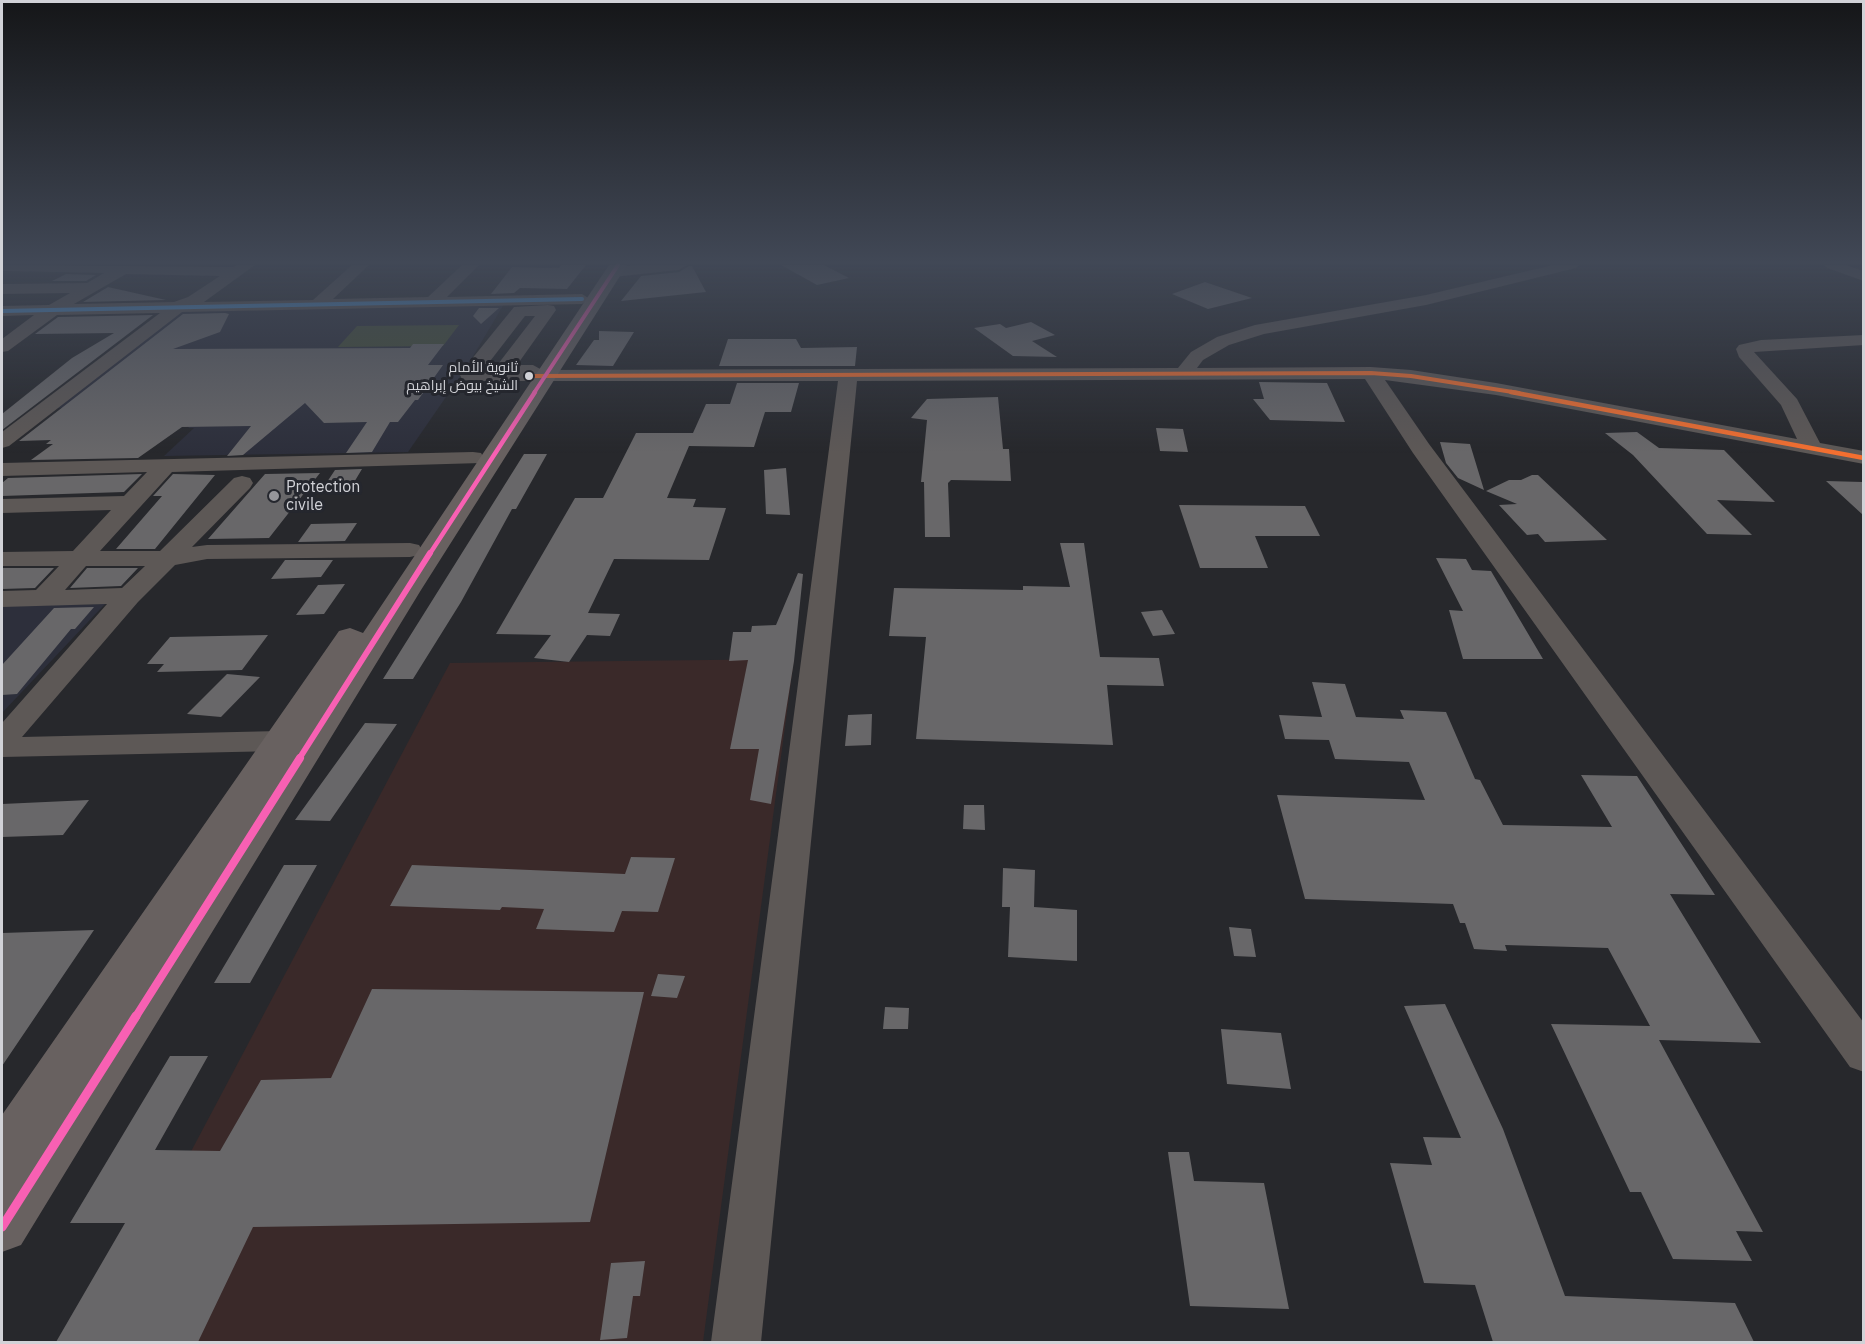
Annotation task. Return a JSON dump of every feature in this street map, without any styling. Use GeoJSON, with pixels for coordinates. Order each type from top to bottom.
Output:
{"type":"FeatureCollection","features":[{"type":"Feature","properties":{"kind":"main road"},"geometry":{"type":"LineString","coordinates":[[2,1227],[564,328]]}},
{"type":"Feature","properties":{"kind":"main road"},"geometry":{"type":"LineString","coordinates":[[2,1157],[279,741],[473,458],[567,328]]}},
{"type":"Feature","properties":{"kind":"street"},"geometry":{"type":"LineString","coordinates":[[2,347],[28,328]]}},
{"type":"Feature","properties":{"kind":"street"},"geometry":{"type":"LineString","coordinates":[[2,442],[152,328]]}},
{"type":"Feature","properties":{"kind":"street"},"geometry":{"type":"LineString","coordinates":[[506,328],[468,375],[848,376],[1371,373],[1411,376],[1496,389],[1863,458]]}},
{"type":"Feature","properties":{"kind":"street"},"geometry":{"type":"LineString","coordinates":[[534,374],[503,371],[535,328]]}},
{"type":"Feature","properties":{"kind":"street"},"geometry":{"type":"LineString","coordinates":[[1183,374],[1197,356],[1223,341],[1263,328]]}},
{"type":"Feature","properties":{"kind":"street"},"geometry":{"type":"LineString","coordinates":[[1811,447],[1790,403],[1745,353],[1745,349],[1761,345],[1863,340]]}},
{"type":"Feature","properties":{"kind":"street"},"geometry":{"type":"LineString","coordinates":[[1371,373],[1421,448],[1863,1055]]}},
{"type":"Feature","properties":{"kind":"street"},"geometry":{"type":"LineString","coordinates":[[736,1342],[848,376]]}},
{"type":"Feature","properties":{"kind":"street"},"geometry":{"type":"LineString","coordinates":[[2,469],[473,458]]}},
{"type":"Feature","properties":{"kind":"street"},"geometry":{"type":"LineString","coordinates":[[43,598],[166,465]]}},
{"type":"Feature","properties":{"kind":"street"},"geometry":{"type":"LineString","coordinates":[[2,741],[129,596],[242,483]]}},
{"type":"Feature","properties":{"kind":"street"},"geometry":{"type":"LineString","coordinates":[[4,508],[131,503]]}},
{"type":"Feature","properties":{"kind":"street"},"geometry":{"type":"LineString","coordinates":[[2,559],[169,558],[207,552],[410,550]]}},
{"type":"Feature","properties":{"kind":"street"},"geometry":{"type":"LineString","coordinates":[[2,599],[129,596]]}},
{"type":"Feature","properties":{"kind":"street"},"geometry":{"type":"LineString","coordinates":[[2,747],[279,741]]}},
{"type":"Feature","properties":{"kind":"shaded area","name":"ثانوية الأمام الشيخ بيوض إبراهيم"},"geometry":{"type":"Polygon","coordinates":[[[154,328],[490,328],[466,368],[408,452],[164,456],[194,428],[188,428],[215,402],[57,408],[154,328]]]}},
{"type":"Feature","properties":{"kind":"shaded area"},"geometry":{"type":"Polygon","coordinates":[[[105,604],[2,713],[2,606],[105,604]]]}},
{"type":"Feature","properties":{"kind":"shaded area"},"geometry":{"type":"Polygon","coordinates":[[[794,659],[703,1342],[90,1342],[450,663],[794,659]]]}},
{"type":"Feature","properties":{"kind":"green space"},"geometry":{"type":"Polygon","coordinates":[[[355,328],[457,328],[443,346],[338,347],[355,328]]]}},
{"type":"Feature","properties":{"kind":"building"},"geometry":{"type":"Polygon","coordinates":[[[43,328],[136,328],[2,430],[2,414],[72,358],[114,333],[35,334],[43,328]]]}},
{"type":"Feature","properties":{"kind":"building"},"geometry":{"type":"Polygon","coordinates":[[[165,328],[222,328],[220,332],[173,349],[410,348],[413,344],[444,344],[428,365],[443,365],[418,400],[415,400],[398,422],[390,422],[372,452],[346,453],[367,422],[324,423],[305,403],[243,455],[227,456],[251,426],[182,427],[138,458],[31,460],[53,444],[46,444],[51,440],[19,441],[165,328]]]}},
{"type":"Feature","properties":{"kind":"building"},"geometry":{"type":"Polygon","coordinates":[[[974,328],[1042,328],[1055,335],[1032,341],[1057,357],[1013,356],[974,328]]]}},
{"type":"Feature","properties":{"kind":"building"},"geometry":{"type":"Polygon","coordinates":[[[599,331],[634,332],[613,366],[576,365],[594,340],[599,340],[599,331]]]}},
{"type":"Feature","properties":{"kind":"building"},"geometry":{"type":"Polygon","coordinates":[[[728,339],[796,339],[801,348],[857,347],[855,366],[719,366],[728,339]]]}},
{"type":"Feature","properties":{"kind":"building"},"geometry":{"type":"Polygon","coordinates":[[[1259,382],[1327,383],[1345,422],[1270,420],[1253,399],[1264,399],[1259,382]]]}},
{"type":"Feature","properties":{"kind":"building"},"geometry":{"type":"Polygon","coordinates":[[[737,383],[799,383],[791,412],[765,412],[754,447],[689,446],[667,498],[696,499],[693,507],[726,508],[709,560],[614,559],[588,613],[620,614],[610,636],[587,635],[569,662],[534,658],[551,635],[496,634],[575,498],[603,498],[636,433],[693,433],[706,404],[730,404],[737,383]]]}},
{"type":"Feature","properties":{"kind":"building"},"geometry":{"type":"Polygon","coordinates":[[[998,397],[1003,449],[1009,449],[1011,481],[951,480],[948,483],[950,537],[925,537],[924,482],[921,482],[927,420],[911,418],[927,399],[998,397]]]}},
{"type":"Feature","properties":{"kind":"building"},"geometry":{"type":"Polygon","coordinates":[[[1156,428],[1183,429],[1188,452],[1160,451],[1156,428]]]}},
{"type":"Feature","properties":{"kind":"building"},"geometry":{"type":"Polygon","coordinates":[[[1637,432],[1659,448],[1724,450],[1775,502],[1717,500],[1752,535],[1707,534],[1633,455],[1605,433],[1637,432]]]}},
{"type":"Feature","properties":{"kind":"building"},"geometry":{"type":"Polygon","coordinates":[[[1440,442],[1470,444],[1484,490],[1458,478],[1446,463],[1440,442]]]}},
{"type":"Feature","properties":{"kind":"building"},"geometry":{"type":"Polygon","coordinates":[[[524,454],[547,454],[516,509],[512,509],[461,602],[413,679],[383,679],[524,454]]]}},
{"type":"Feature","properties":{"kind":"building"},"geometry":{"type":"Polygon","coordinates":[[[786,468],[790,515],[766,514],[764,470],[786,468]]]}},
{"type":"Feature","properties":{"kind":"building"},"geometry":{"type":"Polygon","coordinates":[[[362,469],[353,484],[325,485],[335,470],[362,469]]]}},
{"type":"Feature","properties":{"kind":"building","name":"Protection civile"},"geometry":{"type":"Polygon","coordinates":[[[320,473],[269,538],[208,539],[265,474],[320,473]]]}},
{"type":"Feature","properties":{"kind":"building"},"geometry":{"type":"Polygon","coordinates":[[[142,474],[124,492],[2,496],[2,483],[8,478],[142,474]]]}},
{"type":"Feature","properties":{"kind":"building"},"geometry":{"type":"Polygon","coordinates":[[[173,474],[215,475],[155,549],[116,549],[162,496],[153,496],[173,474]]]}},
{"type":"Feature","properties":{"kind":"building"},"geometry":{"type":"Polygon","coordinates":[[[1538,475],[1607,540],[1545,542],[1538,534],[1527,535],[1499,505],[1517,504],[1486,491],[1509,480],[1521,480],[1538,475]]]}},
{"type":"Feature","properties":{"kind":"building"},"geometry":{"type":"Polygon","coordinates":[[[1826,481],[1863,482],[1863,515],[1826,481]]]}},
{"type":"Feature","properties":{"kind":"building"},"geometry":{"type":"Polygon","coordinates":[[[1179,505],[1305,506],[1320,536],[1255,536],[1268,568],[1200,568],[1179,505]]]}},
{"type":"Feature","properties":{"kind":"building"},"geometry":{"type":"Polygon","coordinates":[[[357,523],[345,541],[298,542],[311,524],[357,523]]]}},
{"type":"Feature","properties":{"kind":"building"},"geometry":{"type":"Polygon","coordinates":[[[1060,543],[1084,543],[1100,657],[1159,658],[1164,686],[1107,685],[1113,745],[916,739],[926,637],[889,636],[894,588],[1023,590],[1023,586],[1070,587],[1060,543]]]}},
{"type":"Feature","properties":{"kind":"building"},"geometry":{"type":"Polygon","coordinates":[[[1436,558],[1466,559],[1472,570],[1491,571],[1543,659],[1463,659],[1449,610],[1463,611],[1436,558]]]}},
{"type":"Feature","properties":{"kind":"building"},"geometry":{"type":"Polygon","coordinates":[[[285,560],[333,560],[321,577],[271,579],[285,560]]]}},
{"type":"Feature","properties":{"kind":"building"},"geometry":{"type":"Polygon","coordinates":[[[2,568],[54,568],[35,588],[2,589],[2,568]]]}},
{"type":"Feature","properties":{"kind":"building"},"geometry":{"type":"Polygon","coordinates":[[[87,568],[138,568],[121,586],[70,588],[87,568]]]}},
{"type":"Feature","properties":{"kind":"building"},"geometry":{"type":"Polygon","coordinates":[[[798,573],[803,574],[794,661],[771,804],[750,800],[759,749],[730,749],[748,660],[729,661],[733,632],[751,632],[752,626],[776,625],[798,573]]]}},
{"type":"Feature","properties":{"kind":"building"},"geometry":{"type":"Polygon","coordinates":[[[345,584],[324,614],[296,615],[318,585],[345,584]]]}},
{"type":"Feature","properties":{"kind":"building"},"geometry":{"type":"Polygon","coordinates":[[[94,607],[75,629],[71,629],[17,694],[2,695],[2,665],[54,608],[94,607]]]}},
{"type":"Feature","properties":{"kind":"building"},"geometry":{"type":"Polygon","coordinates":[[[1162,610],[1175,634],[1153,636],[1141,612],[1162,610]]]}},
{"type":"Feature","properties":{"kind":"building"},"geometry":{"type":"Polygon","coordinates":[[[268,635],[242,670],[157,672],[164,664],[147,664],[170,637],[268,635]]]}},
{"type":"Feature","properties":{"kind":"building"},"geometry":{"type":"Polygon","coordinates":[[[227,674],[260,677],[221,717],[187,714],[227,674]]]}},
{"type":"Feature","properties":{"kind":"building"},"geometry":{"type":"Polygon","coordinates":[[[1312,682],[1345,684],[1356,717],[1404,719],[1400,710],[1446,712],[1475,779],[1480,780],[1503,825],[1612,827],[1581,775],[1637,776],[1715,895],[1670,894],[1761,1043],[1659,1040],[1763,1232],[1736,1231],[1752,1261],[1673,1259],[1641,1192],[1630,1192],[1551,1024],[1650,1026],[1608,948],[1505,945],[1507,951],[1474,949],[1465,923],[1460,923],[1453,904],[1305,899],[1277,795],[1425,800],[1409,762],[1335,759],[1329,740],[1285,739],[1279,715],[1322,717],[1312,682]]]}},
{"type":"Feature","properties":{"kind":"building"},"geometry":{"type":"Polygon","coordinates":[[[872,714],[871,745],[845,746],[848,715],[872,714]]]}},
{"type":"Feature","properties":{"kind":"building"},"geometry":{"type":"Polygon","coordinates":[[[365,723],[397,724],[330,821],[295,820],[365,723]]]}},
{"type":"Feature","properties":{"kind":"building"},"geometry":{"type":"Polygon","coordinates":[[[89,800],[63,835],[2,837],[2,804],[89,800]]]}},
{"type":"Feature","properties":{"kind":"building"},"geometry":{"type":"Polygon","coordinates":[[[964,805],[984,805],[985,830],[963,829],[964,805]]]}},
{"type":"Feature","properties":{"kind":"building"},"geometry":{"type":"Polygon","coordinates":[[[631,857],[675,858],[658,912],[622,911],[614,932],[536,929],[544,909],[502,907],[500,910],[390,906],[412,865],[625,874],[631,857]]]}},
{"type":"Feature","properties":{"kind":"building"},"geometry":{"type":"Polygon","coordinates":[[[284,865],[317,865],[250,983],[214,983],[284,865]]]}},
{"type":"Feature","properties":{"kind":"building"},"geometry":{"type":"Polygon","coordinates":[[[1003,868],[1035,870],[1034,907],[1077,910],[1077,961],[1008,957],[1010,907],[1002,907],[1003,868]]]}},
{"type":"Feature","properties":{"kind":"building"},"geometry":{"type":"Polygon","coordinates":[[[1229,927],[1251,929],[1256,957],[1234,956],[1229,927]]]}},
{"type":"Feature","properties":{"kind":"building"},"geometry":{"type":"Polygon","coordinates":[[[94,930],[2,1066],[2,933],[94,930]]]}},
{"type":"Feature","properties":{"kind":"building"},"geometry":{"type":"Polygon","coordinates":[[[658,974],[685,976],[677,998],[651,996],[658,974]]]}},
{"type":"Feature","properties":{"kind":"building"},"geometry":{"type":"Polygon","coordinates":[[[372,989],[644,992],[590,1222],[253,1227],[198,1342],[56,1342],[125,1223],[70,1223],[170,1056],[208,1056],[155,1150],[220,1151],[261,1080],[331,1078],[372,989]]]}},
{"type":"Feature","properties":{"kind":"building"},"geometry":{"type":"Polygon","coordinates":[[[1445,1004],[1503,1129],[1565,1296],[1735,1303],[1754,1342],[1493,1342],[1475,1285],[1424,1283],[1390,1163],[1432,1165],[1423,1137],[1461,1138],[1404,1006],[1445,1004]]]}},
{"type":"Feature","properties":{"kind":"building"},"geometry":{"type":"Polygon","coordinates":[[[885,1007],[909,1008],[908,1029],[883,1029],[885,1007]]]}},
{"type":"Feature","properties":{"kind":"building"},"geometry":{"type":"Polygon","coordinates":[[[1221,1029],[1281,1033],[1291,1089],[1227,1084],[1221,1029]]]}},
{"type":"Feature","properties":{"kind":"building"},"geometry":{"type":"Polygon","coordinates":[[[1168,1152],[1189,1152],[1194,1181],[1264,1183],[1289,1309],[1190,1306],[1168,1152]]]}},
{"type":"Feature","properties":{"kind":"building"},"geometry":{"type":"Polygon","coordinates":[[[645,1261],[640,1296],[633,1296],[627,1338],[600,1340],[611,1263],[645,1261]]]}},
{"type":"Feature","properties":{"kind":"transit line"},"geometry":{"type":"LineString","coordinates":[[2,1227],[406,590],[577,328]]}},
{"type":"Feature","properties":{"kind":"transit line"},"geometry":{"type":"LineString","coordinates":[[529,376],[1371,373],[1411,376],[1496,389],[1864,458]]}},
{"type":"Feature","properties":{"kind":"place","name":"ثانوية الأمام الشيخ بيوض إبراهيم"},"geometry":{"type":"Point","coordinates":[529,376]}},
{"type":"Feature","properties":{"kind":"place","name":"Protection civile"},"geometry":{"type":"Point","coordinates":[274,496]}}]}
